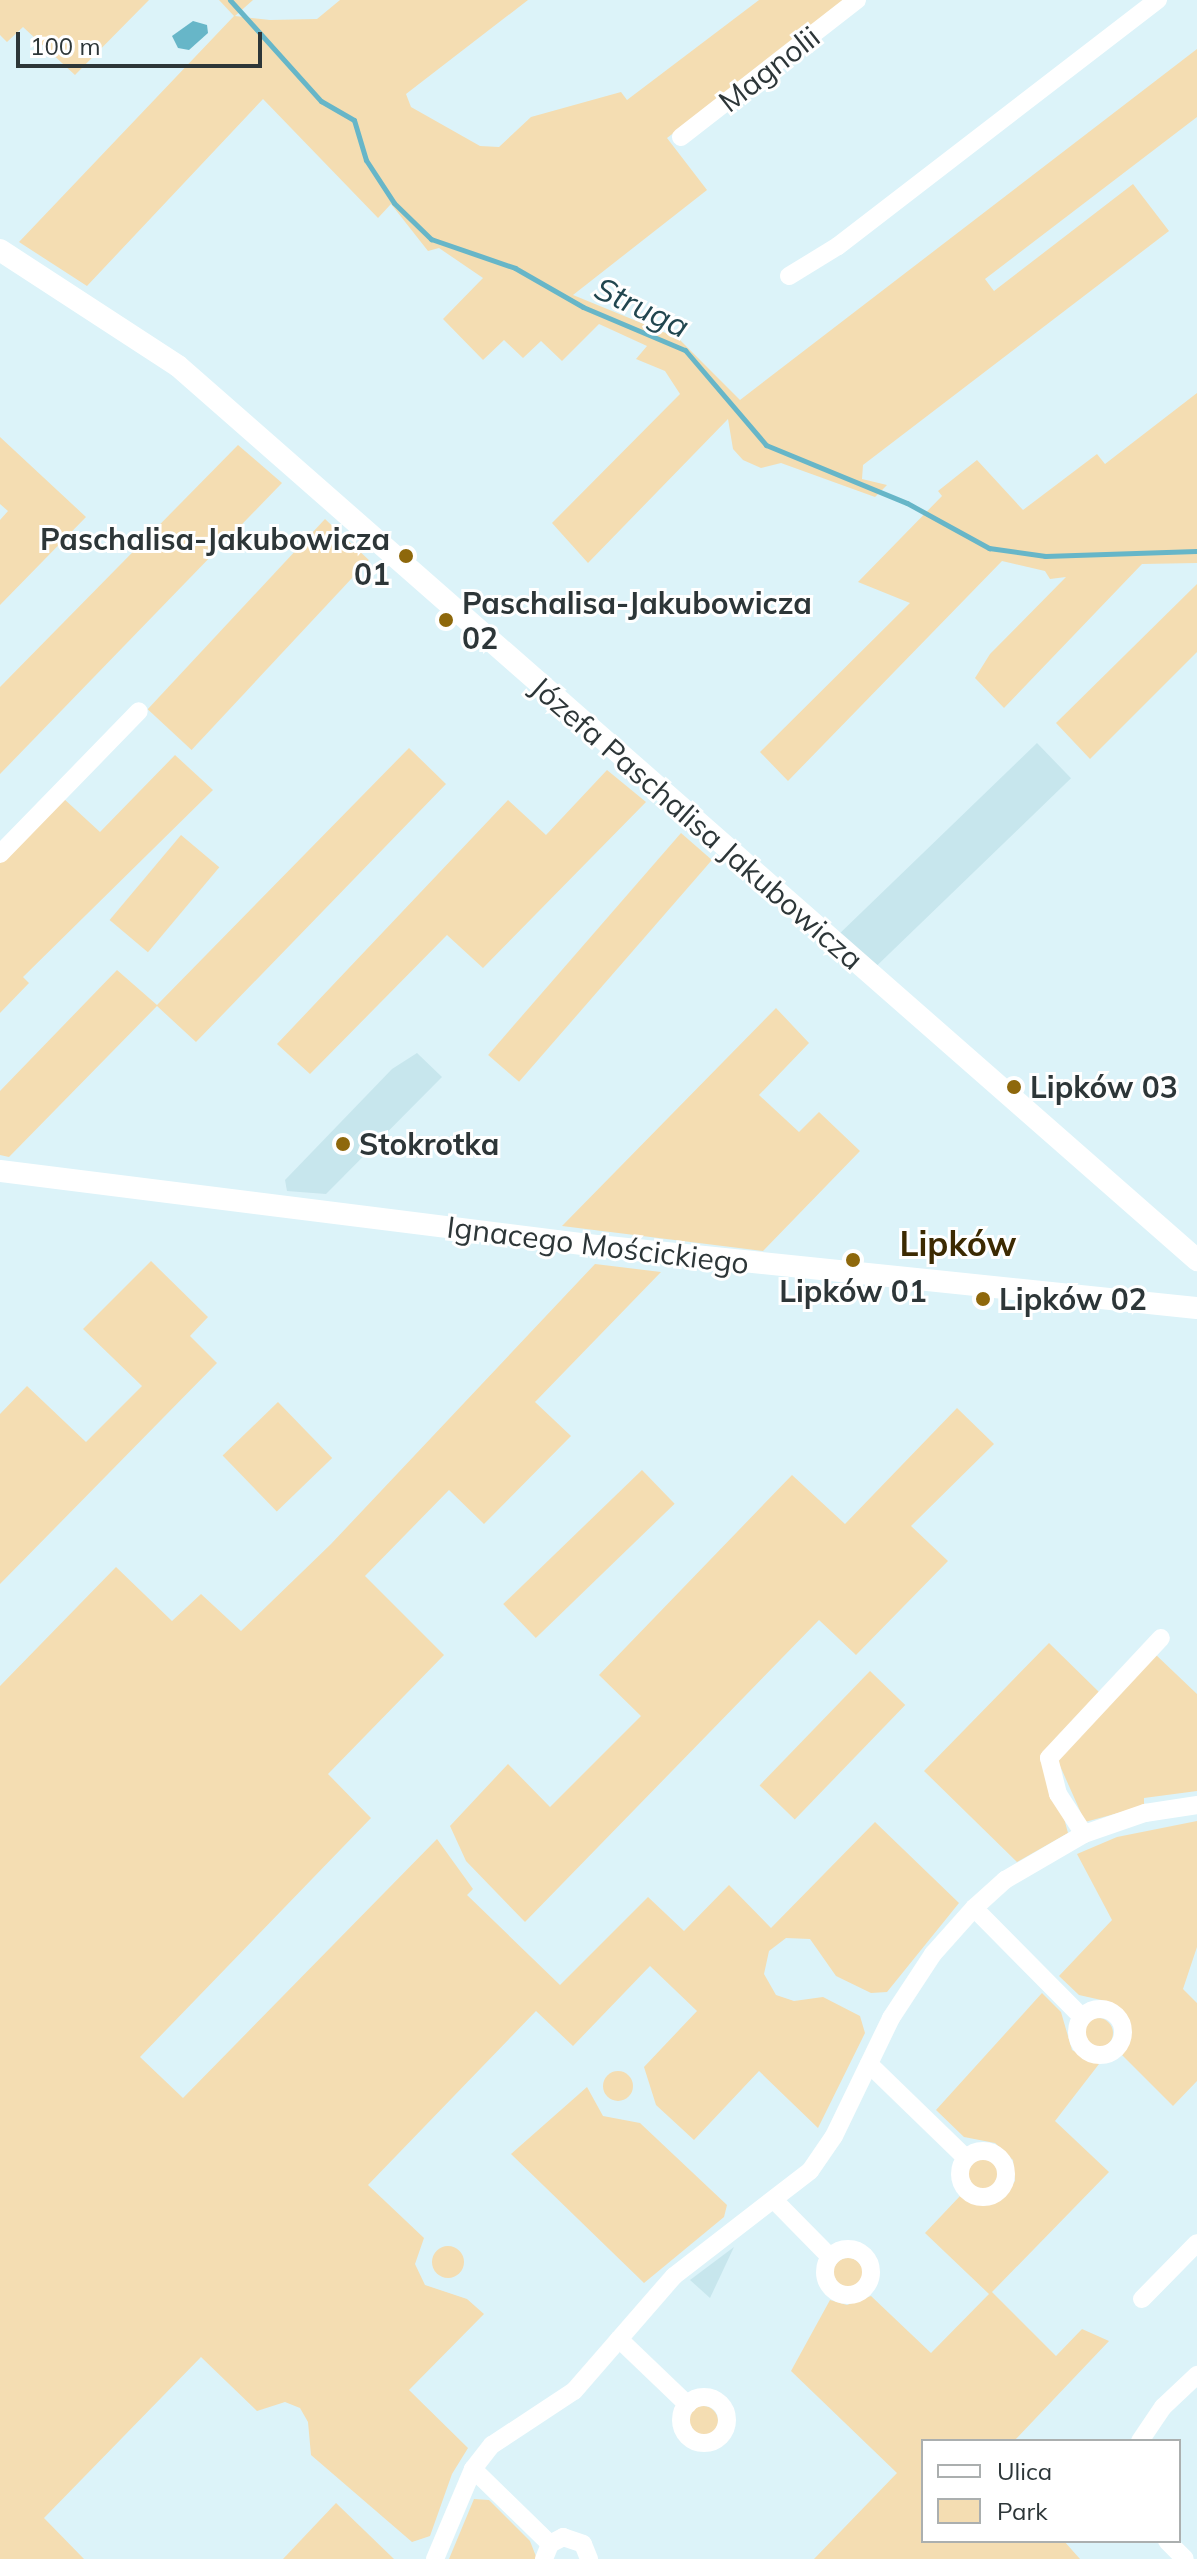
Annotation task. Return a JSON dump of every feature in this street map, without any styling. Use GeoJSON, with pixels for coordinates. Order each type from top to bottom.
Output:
{"type":"FeatureCollection","features":[{"type":"Feature","properties":{"kind":"street","name":"Magnolii"},"geometry":{"type":"LineString","coordinates":[[681,137],[857,0]]}},
{"type":"Feature","properties":{"kind":"street"},"geometry":{"type":"LineString","coordinates":[[789,276],[838,246],[1158,0]]}},
{"type":"Feature","properties":{"kind":"street","name":"Józefa Paschalisa Jakubowicza"},"geometry":{"type":"LineString","coordinates":[[0,250],[178,366],[1197,1260]]}},
{"type":"Feature","properties":{"kind":"street"},"geometry":{"type":"LineString","coordinates":[[0,854],[139,711]]}},
{"type":"Feature","properties":{"kind":"street","name":"Ignacego Mościckiego"},"geometry":{"type":"LineString","coordinates":[[0,1171],[598,1246],[1197,1308]]}},
{"type":"Feature","properties":{"kind":"street"},"geometry":{"type":"LineString","coordinates":[[1084,1834],[1058,1794],[1049,1758],[1161,1638]]}},
{"type":"Feature","properties":{"kind":"street"},"geometry":{"type":"LineString","coordinates":[[435,2559],[473,2469],[511,2428],[574,2391],[699,2254],[776,2202],[810,2171],[834,2136],[869,2064],[933,1954],[974,1908],[1005,1880],[1084,1834],[1197,1805]]}},
{"type":"Feature","properties":{"kind":"street"},"geometry":{"type":"LineString","coordinates":[[974,1908],[1082,2017]]}},
{"type":"Feature","properties":{"kind":"street"},"geometry":{"type":"LineString","coordinates":[[869,2064],[966,2158]]}},
{"type":"Feature","properties":{"kind":"street"},"geometry":{"type":"LineString","coordinates":[[776,2202],[830,2257]]}},
{"type":"Feature","properties":{"kind":"street"},"geometry":{"type":"LineString","coordinates":[[1142,2299],[1197,2243]]}},
{"type":"Feature","properties":{"kind":"street"},"geometry":{"type":"LineString","coordinates":[[619,2339],[688,2405]]}},
{"type":"Feature","properties":{"kind":"street"},"geometry":{"type":"LineString","coordinates":[[1141,2439],[1163,2407],[1197,2375]]}},
{"type":"Feature","properties":{"kind":"street"},"geometry":{"type":"LineString","coordinates":[[473,2469],[547,2552],[578,2540],[589,2559]]}},
{"type":"Feature","properties":{"kind":"street"},"geometry":{"type":"LineString","coordinates":[[1169,2543],[1185,2559]]}},
{"type":"Feature","properties":{"kind":"shaded area"},"geometry":{"type":"Polygon","coordinates":[[[1037,743],[1071,778],[874,969],[840,933],[1037,743]]]}},
{"type":"Feature","properties":{"kind":"shaded area"},"geometry":{"type":"Polygon","coordinates":[[[417,1053],[442,1077],[326,1194],[287,1191],[285,1180],[392,1069],[417,1053]]]}},
{"type":"Feature","properties":{"kind":"shaded area"},"geometry":{"type":"Polygon","coordinates":[[[734,2247],[710,2298],[690,2280],[734,2247]]]}},
{"type":"Feature","properties":{"kind":"green space"},"geometry":{"type":"Polygon","coordinates":[[[0,0],[149,0],[75,75],[23,27],[7,42],[0,35],[0,0]]]}},
{"type":"Feature","properties":{"kind":"green space"},"geometry":{"type":"Polygon","coordinates":[[[219,0],[253,0],[235,16],[270,20],[317,19],[340,0],[528,0],[406,94],[411,107],[480,146],[499,147],[531,117],[621,92],[627,100],[759,0],[847,0],[667,138],[707,190],[573,295],[678,338],[740,400],[1197,49],[1197,117],[985,279],[994,291],[1133,184],[1169,231],[863,465],[862,479],[887,485],[875,497],[781,463],[761,468],[743,460],[733,449],[728,419],[588,563],[552,523],[680,394],[665,371],[636,359],[647,346],[599,324],[562,361],[541,341],[523,358],[504,340],[483,360],[443,319],[483,278],[439,248],[428,251],[391,204],[378,218],[263,99],[87,286],[19,242],[234,16],[219,0]]]}},
{"type":"Feature","properties":{"kind":"green space"},"geometry":{"type":"Polygon","coordinates":[[[1197,393],[1197,563],[1142,564],[1004,708],[975,678],[990,654],[1066,577],[1050,579],[1045,571],[1002,561],[788,781],[760,752],[910,603],[858,582],[942,496],[938,491],[977,460],[1023,510],[1097,454],[1105,464],[1197,393]]]}},
{"type":"Feature","properties":{"kind":"green space"},"geometry":{"type":"Polygon","coordinates":[[[0,437],[86,517],[0,605],[0,520],[8,511],[0,504],[0,437]]]}},
{"type":"Feature","properties":{"kind":"green space"},"geometry":{"type":"Polygon","coordinates":[[[238,445],[282,483],[0,774],[0,687],[238,445]]]}},
{"type":"Feature","properties":{"kind":"green space"},"geometry":{"type":"Polygon","coordinates":[[[325,519],[369,560],[192,750],[148,709],[325,519]]]}},
{"type":"Feature","properties":{"kind":"green space"},"geometry":{"type":"Polygon","coordinates":[[[1197,584],[1197,652],[1090,759],[1056,723],[1197,584]]]}},
{"type":"Feature","properties":{"kind":"green space"},"geometry":{"type":"Polygon","coordinates":[[[409,748],[446,784],[196,1042],[157,1006],[9,1157],[0,1155],[0,1091],[117,970],[157,1005],[409,748]]]}},
{"type":"Feature","properties":{"kind":"green space"},"geometry":{"type":"Polygon","coordinates":[[[175,755],[213,790],[23,977],[29,983],[0,1013],[0,863],[63,798],[100,832],[175,755]]]}},
{"type":"Feature","properties":{"kind":"green space"},"geometry":{"type":"Polygon","coordinates":[[[607,770],[646,802],[483,968],[447,935],[310,1074],[277,1044],[508,800],[546,835],[607,770]]]}},
{"type":"Feature","properties":{"kind":"green space"},"geometry":{"type":"Polygon","coordinates":[[[681,833],[712,860],[519,1082],[488,1055],[681,833]]]}},
{"type":"Feature","properties":{"kind":"green space"},"geometry":{"type":"Polygon","coordinates":[[[181,835],[219,867],[148,952],[110,920],[181,835]]]}},
{"type":"Feature","properties":{"kind":"green space"},"geometry":{"type":"Polygon","coordinates":[[[776,1008],[809,1043],[759,1095],[799,1132],[819,1112],[860,1151],[763,1251],[562,1226],[776,1008]]]}},
{"type":"Feature","properties":{"kind":"green space"},"geometry":{"type":"Polygon","coordinates":[[[151,1261],[208,1317],[190,1336],[217,1363],[0,1584],[0,1414],[27,1386],[86,1442],[142,1386],[83,1329],[151,1261]]]}},
{"type":"Feature","properties":{"kind":"green space"},"geometry":{"type":"Polygon","coordinates":[[[595,1264],[661,1272],[535,1402],[571,1436],[484,1524],[449,1490],[365,1576],[444,1655],[328,1774],[371,1818],[140,2057],[183,2098],[437,1839],[473,1889],[467,1895],[560,1985],[648,1897],[684,1931],[729,1885],[771,1928],[875,1822],[959,1903],[887,1992],[871,1993],[836,1976],[810,1939],[786,1938],[769,1951],[764,1974],[776,1995],[794,2001],[823,1997],[860,2016],[865,2033],[818,2128],[759,2071],[694,2140],[656,2105],[644,2067],[697,2011],[650,1966],[573,2046],[536,2011],[368,2185],[424,2238],[415,2264],[425,2285],[467,2299],[484,2314],[409,2390],[468,2448],[452,2474],[430,2536],[412,2542],[311,2455],[308,2422],[300,2408],[285,2402],[257,2411],[201,2357],[44,2518],[84,2559],[0,2559],[0,1686],[116,1567],[172,1621],[201,1594],[241,1631],[331,1544],[595,1264]]]}},
{"type":"Feature","properties":{"kind":"green space"},"geometry":{"type":"Polygon","coordinates":[[[278,1402],[332,1458],[277,1512],[223,1455],[278,1402]]]}},
{"type":"Feature","properties":{"kind":"green space"},"geometry":{"type":"Polygon","coordinates":[[[957,1408],[994,1444],[911,1526],[948,1561],[856,1655],[819,1620],[525,1922],[466,1861],[450,1826],[508,1764],[550,1807],[641,1716],[599,1675],[792,1475],[845,1524],[957,1408]]]}},
{"type":"Feature","properties":{"kind":"green space"},"geometry":{"type":"Polygon","coordinates":[[[642,1470],[675,1504],[536,1638],[503,1604],[642,1470]]]}},
{"type":"Feature","properties":{"kind":"green space"},"geometry":{"type":"Polygon","coordinates":[[[1049,1643],[1099,1692],[1046,1751],[1068,1833],[1017,1862],[924,1771],[1049,1643]]]}},
{"type":"Feature","properties":{"kind":"green space"},"geometry":{"type":"Polygon","coordinates":[[[1155,1654],[1197,1694],[1197,1791],[1144,1798],[1144,1806],[1085,1822],[1057,1759],[1155,1654]]]}},
{"type":"Feature","properties":{"kind":"green space"},"geometry":{"type":"Polygon","coordinates":[[[870,1671],[905,1705],[795,1819],[760,1785],[870,1671]]]}},
{"type":"Feature","properties":{"kind":"green space"},"geometry":{"type":"Polygon","coordinates":[[[1197,1821],[1197,1947],[1183,1989],[1197,2003],[1197,2081],[1173,2106],[1122,2055],[1131,2033],[1124,2013],[1110,2002],[1079,1995],[1059,1976],[1112,1920],[1077,1854],[1117,1837],[1197,1821]]]}},
{"type":"Feature","properties":{"kind":"green space"},"geometry":{"type":"Polygon","coordinates":[[[1042,1993],[1061,2012],[1072,2050],[1099,2064],[1055,2121],[1109,2172],[992,2292],[1056,2356],[1082,2329],[1109,2341],[1016,2439],[921,2439],[921,2543],[1066,2543],[1080,2559],[814,2559],[897,2473],[791,2371],[830,2300],[847,2305],[871,2296],[931,2353],[989,2294],[925,2233],[960,2196],[984,2206],[1004,2197],[1015,2181],[1013,2160],[995,2143],[964,2137],[936,2110],[1042,1993]]]}},
{"type":"Feature","properties":{"kind":"green space"},"geometry":{"type":"Polygon","coordinates":[[[1098,2018],[1109,2022],[1113,2033],[1109,2044],[1098,2048],[1087,2044],[1083,2033],[1087,2022],[1098,2018]]]}},
{"type":"Feature","properties":{"kind":"green space"},"geometry":{"type":"Polygon","coordinates":[[[618,2071],[629,2075],[633,2086],[629,2097],[618,2101],[607,2097],[603,2086],[607,2075],[618,2071]]]}},
{"type":"Feature","properties":{"kind":"green space"},"geometry":{"type":"Polygon","coordinates":[[[587,2087],[603,2116],[640,2123],[727,2205],[724,2217],[644,2283],[511,2154],[587,2087]]]}},
{"type":"Feature","properties":{"kind":"green space"},"geometry":{"type":"Polygon","coordinates":[[[983,2159],[994,2163],[998,2174],[994,2185],[983,2189],[972,2185],[968,2174],[972,2163],[983,2159]]]}},
{"type":"Feature","properties":{"kind":"green space"},"geometry":{"type":"Polygon","coordinates":[[[448,2246],[459,2251],[464,2262],[459,2273],[448,2278],[437,2273],[432,2262],[437,2251],[448,2246]]]}},
{"type":"Feature","properties":{"kind":"green space"},"geometry":{"type":"Polygon","coordinates":[[[848,2258],[859,2262],[863,2273],[859,2284],[848,2288],[837,2284],[833,2273],[837,2262],[848,2258]]]}},
{"type":"Feature","properties":{"kind":"green space"},"geometry":{"type":"Polygon","coordinates":[[[703,2406],[714,2410],[718,2421],[714,2432],[703,2436],[692,2432],[688,2421],[692,2410],[703,2406]]]}},
{"type":"Feature","properties":{"kind":"green space"},"geometry":{"type":"Polygon","coordinates":[[[474,2499],[489,2500],[530,2541],[537,2559],[449,2559],[474,2499]]]}},
{"type":"Feature","properties":{"kind":"green space"},"geometry":{"type":"Polygon","coordinates":[[[336,2503],[394,2559],[283,2559],[336,2503]]]}},
{"type":"Feature","properties":{"kind":"water"},"geometry":{"type":"Polygon","coordinates":[[[193,21],[207,25],[208,33],[189,50],[178,48],[172,36],[193,21]]]}},
{"type":"Feature","properties":{"kind":"waterway","name":"Struga"},"geometry":{"type":"LineString","coordinates":[[230,0],[321,101],[354,120],[366,160],[394,203],[431,239],[515,268],[583,307],[685,350],[766,445],[907,503],[989,548],[1045,556],[1197,551]]}},
{"type":"Feature","properties":{"kind":"place","name":"Paschalisa-Jakubowicza 01"},"geometry":{"type":"Point","coordinates":[406,556]}},
{"type":"Feature","properties":{"kind":"place","name":"Paschalisa-Jakubowicza 02"},"geometry":{"type":"Point","coordinates":[446,620]}},
{"type":"Feature","properties":{"kind":"place","name":"Lipków 03"},"geometry":{"type":"Point","coordinates":[1014,1087]}},
{"type":"Feature","properties":{"kind":"place","name":"Stokrotka"},"geometry":{"type":"Point","coordinates":[343,1144]}},
{"type":"Feature","properties":{"kind":"place","name":"Lipków 01"},"geometry":{"type":"Point","coordinates":[853,1260]}},
{"type":"Feature","properties":{"kind":"place","name":"Lipków 02"},"geometry":{"type":"Point","coordinates":[983,1299]}},
{"type":"Feature","properties":{"kind":"district","name":"Lipków"},"geometry":{"type":"Point","coordinates":[958,1244]}}]}
